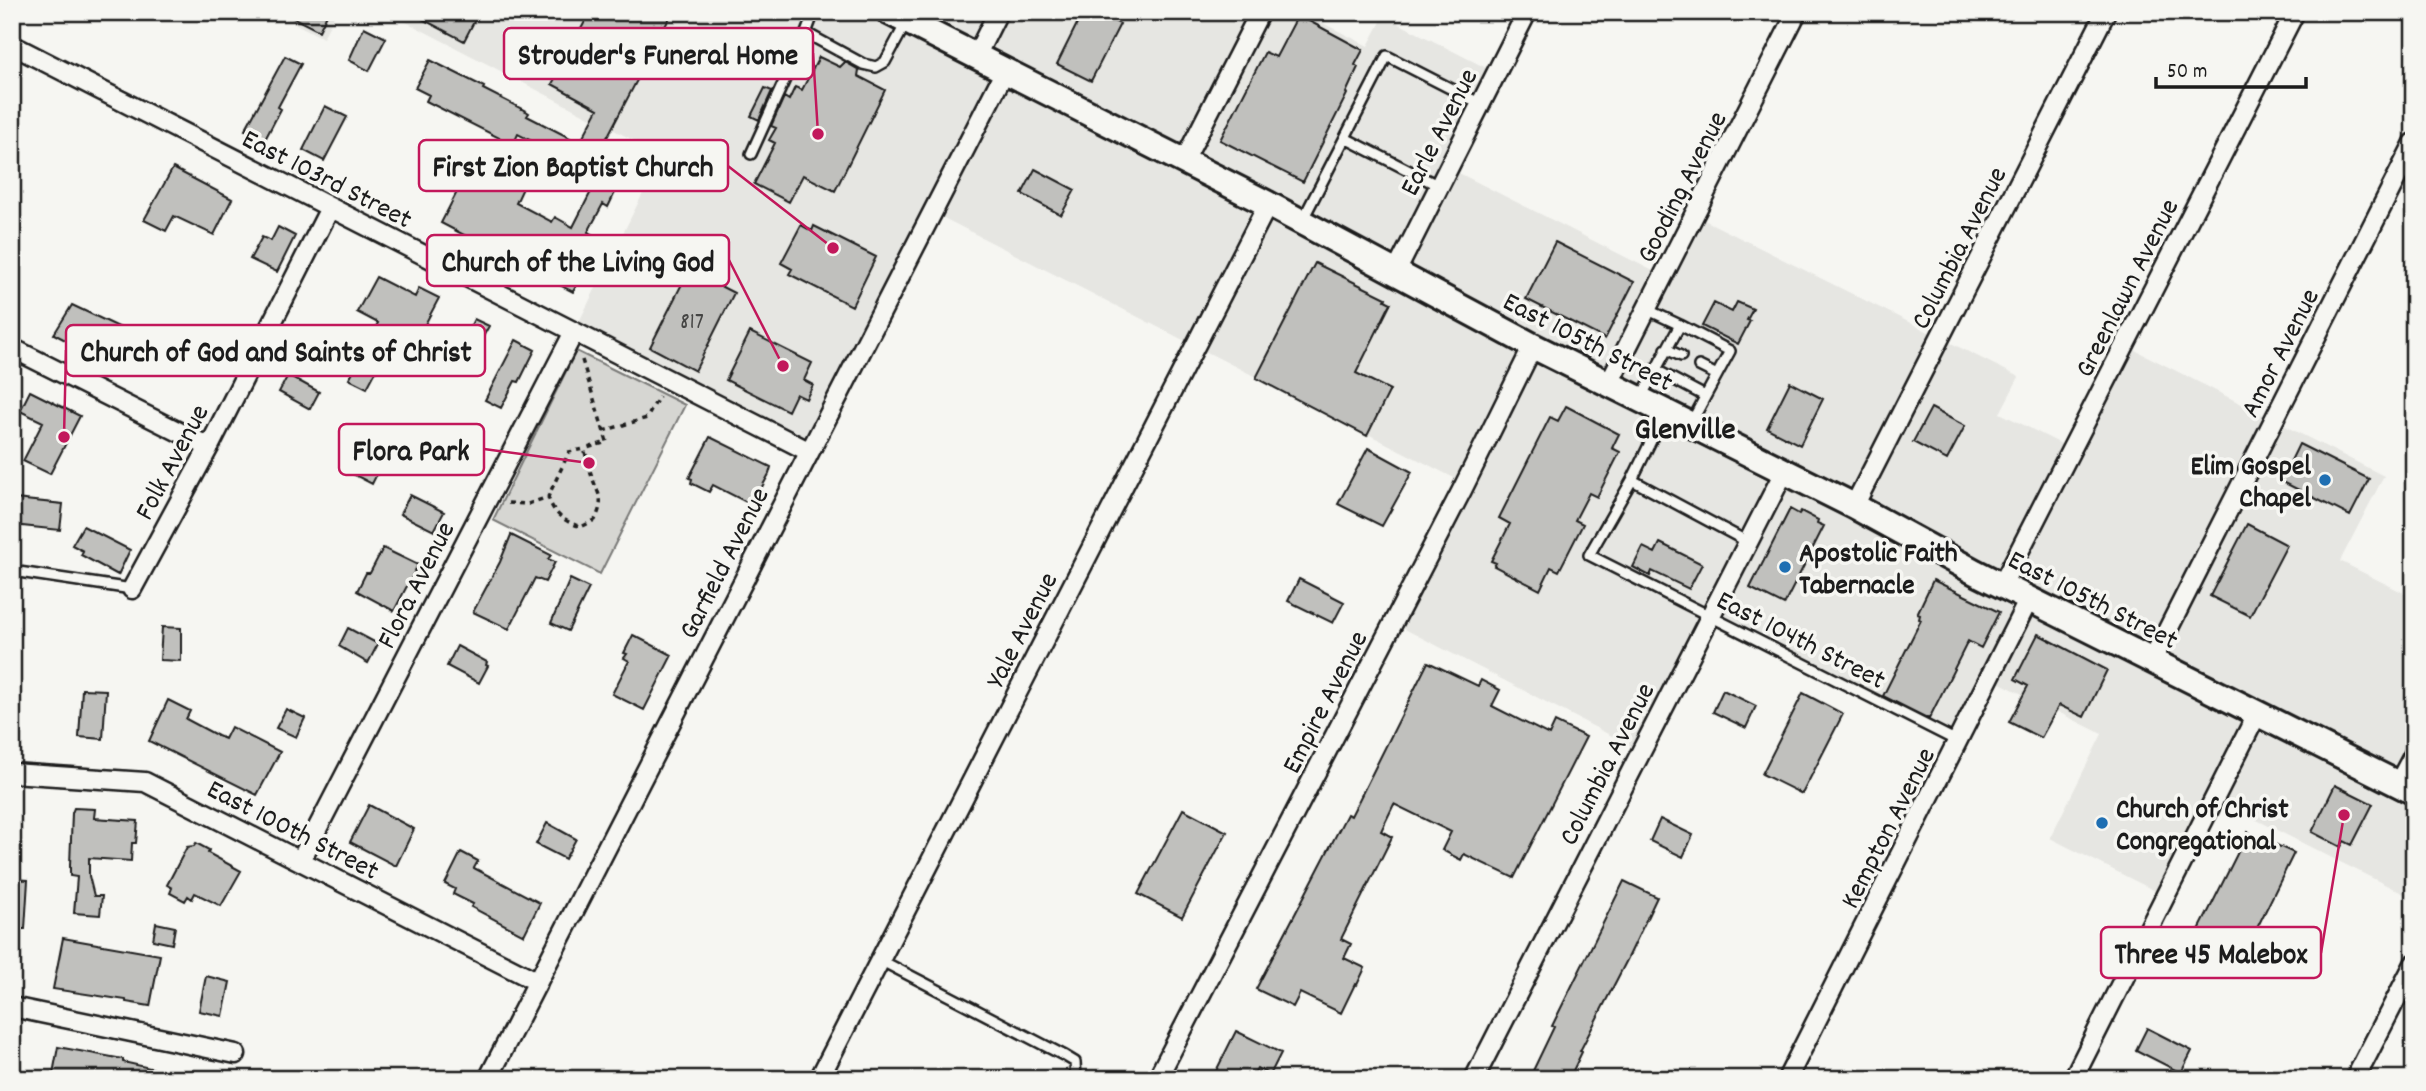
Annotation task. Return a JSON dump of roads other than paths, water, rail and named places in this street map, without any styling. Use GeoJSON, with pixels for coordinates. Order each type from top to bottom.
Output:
{"type":"FeatureCollection","features":[{"type":"Feature","properties":{"kind":"main road","name":"East 105th Street"},"geometry":{"type":"LineString","coordinates":[[898,17],[1268,204],[1533,346],[1854,506],[2029,599],[2406,788]]}},
{"type":"Feature","properties":{"kind":"street"},"geometry":{"type":"LineString","coordinates":[[976,56],[998,12]]}},
{"type":"Feature","properties":{"kind":"street"},"geometry":{"type":"LineString","coordinates":[[1184,161],[1260,12]]}},
{"type":"Feature","properties":{"kind":"street","name":"Earle Avenue"},"geometry":{"type":"LineString","coordinates":[[1395,274],[1527,12]]}},
{"type":"Feature","properties":{"kind":"street","name":"Gooding Avenue"},"geometry":{"type":"LineString","coordinates":[[1609,383],[1797,12]]}},
{"type":"Feature","properties":{"kind":"street","name":"Columbia Avenue"},"geometry":{"type":"LineString","coordinates":[[1854,506],[2106,12]]}},
{"type":"Feature","properties":{"kind":"street","name":"Greenlawn Avenue"},"geometry":{"type":"LineString","coordinates":[[2002,585],[2295,12]]}},
{"type":"Feature","properties":{"kind":"street","name":"East 103rd Street"},"geometry":{"type":"LineString","coordinates":[[12,45],[808,451]]}},
{"type":"Feature","properties":{"kind":"street","name":"Garfield Avenue"},"geometry":{"type":"LineString","coordinates":[[488,1079],[1005,71]]}},
{"type":"Feature","properties":{"kind":"street","name":"Amor Avenue"},"geometry":{"type":"LineString","coordinates":[[2152,661],[2414,143]]}},
{"type":"Feature","properties":{"kind":"street","name":"Yale Avenue"},"geometry":{"type":"LineString","coordinates":[[819,1079],[1268,204]]}},
{"type":"Feature","properties":{"kind":"street","name":"Folk Avenue"},"geometry":{"type":"LineString","coordinates":[[132,589],[209,447],[330,208]]}},
{"type":"Feature","properties":{"kind":"street","name":"Flora Avenue"},"geometry":{"type":"LineString","coordinates":[[301,860],[574,332]]}},
{"type":"Feature","properties":{"kind":"street","name":"Empire Avenue"},"geometry":{"type":"LineString","coordinates":[[1157,1079],[1533,346]]}},
{"type":"Feature","properties":{"kind":"street"},"geometry":{"type":"LineString","coordinates":[[13,350],[209,447]]}},
{"type":"Feature","properties":{"kind":"street","name":"Columbia Avenue"},"geometry":{"type":"LineString","coordinates":[[1474,1079],[1784,472]]}},
{"type":"Feature","properties":{"kind":"street","name":"Kempton Avenue"},"geometry":{"type":"LineString","coordinates":[[1787,1079],[2029,599]]}},
{"type":"Feature","properties":{"kind":"street"},"geometry":{"type":"LineString","coordinates":[[2073,1079],[2257,714]]}},
{"type":"Feature","properties":{"kind":"street"},"geometry":{"type":"LineString","coordinates":[[2406,788],[2414,754]]}},
{"type":"Feature","properties":{"kind":"street","name":"East 100th Street"},"geometry":{"type":"LineString","coordinates":[[12,773],[145,782],[538,982]]}},
{"type":"Feature","properties":{"kind":"street"},"geometry":{"type":"LineString","coordinates":[[2355,1079],[2414,964]]}},
{"type":"Feature","properties":{"kind":"street"},"geometry":{"type":"LineString","coordinates":[[12,1007],[236,1054]]}},
{"type":"Feature","properties":{"kind":"lane"},"geometry":{"type":"LineString","coordinates":[[751,154],[814,12]]}},
{"type":"Feature","properties":{"kind":"lane"},"geometry":{"type":"LineString","coordinates":[[806,33],[863,64],[876,67],[885,62],[898,17]]}},
{"type":"Feature","properties":{"kind":"lane"},"geometry":{"type":"LineString","coordinates":[[1301,222],[1387,56],[1481,104]]}},
{"type":"Feature","properties":{"kind":"lane"},"geometry":{"type":"LineString","coordinates":[[1345,138],[1439,186]]}},
{"type":"Feature","properties":{"kind":"lane"},"geometry":{"type":"LineString","coordinates":[[1646,309],[1730,351],[1690,425]]}},
{"type":"Feature","properties":{"kind":"lane"},"geometry":{"type":"LineString","coordinates":[[1640,399],[1680,325]]}},
{"type":"Feature","properties":{"kind":"lane"},"geometry":{"type":"LineString","coordinates":[[1666,349],[1681,356]]}},
{"type":"Feature","properties":{"kind":"lane"},"geometry":{"type":"LineString","coordinates":[[1699,366],[1717,375]]}},
{"type":"Feature","properties":{"kind":"lane"},"geometry":{"type":"LineString","coordinates":[[1656,370],[1705,396]]}},
{"type":"Feature","properties":{"kind":"lane"},"geometry":{"type":"LineString","coordinates":[[1665,412],[1632,480],[1748,542]]}},
{"type":"Feature","properties":{"kind":"lane","name":"East 104th Street"},"geometry":{"type":"LineString","coordinates":[[1632,480],[1588,555],[1959,742]]}},
{"type":"Feature","properties":{"kind":"lane"},"geometry":{"type":"LineString","coordinates":[[12,571],[132,589]]}},
{"type":"Feature","properties":{"kind":"lane"},"geometry":{"type":"LineString","coordinates":[[880,960],[1075,1062],[1076,1079]]}},
{"type":"Feature","properties":{"kind":"place","name":"Strouder's Funeral Home"},"geometry":{"type":"Point","coordinates":[818,134]}},
{"type":"Feature","properties":{"kind":"place","name":"First Zion Baptist Church"},"geometry":{"type":"Point","coordinates":[833,248]}},
{"type":"Feature","properties":{"kind":"place","name":"Church of the Living God"},"geometry":{"type":"Point","coordinates":[783,366]}},
{"type":"Feature","properties":{"kind":"place","name":"Church of God and Saints of Christ"},"geometry":{"type":"Point","coordinates":[64,437]}},
{"type":"Feature","properties":{"kind":"place","name":"Flora Park"},"geometry":{"type":"Point","coordinates":[589,463]}},
{"type":"Feature","properties":{"kind":"place","name":"Elim Gospel Chapel"},"geometry":{"type":"Point","coordinates":[2325,480]}},
{"type":"Feature","properties":{"kind":"place","name":"Apostolic Faith Tabernacle"},"geometry":{"type":"Point","coordinates":[1785,567]}},
{"type":"Feature","properties":{"kind":"place","name":"Three 45 Malebox"},"geometry":{"type":"Point","coordinates":[2344,815]}},
{"type":"Feature","properties":{"kind":"place","name":"Church of Christ Congregational"},"geometry":{"type":"Point","coordinates":[2102,823]}},
{"type":"Feature","properties":{"kind":"district","name":"Glenville"},"geometry":{"type":"Point","coordinates":[1685,427]}}]}
